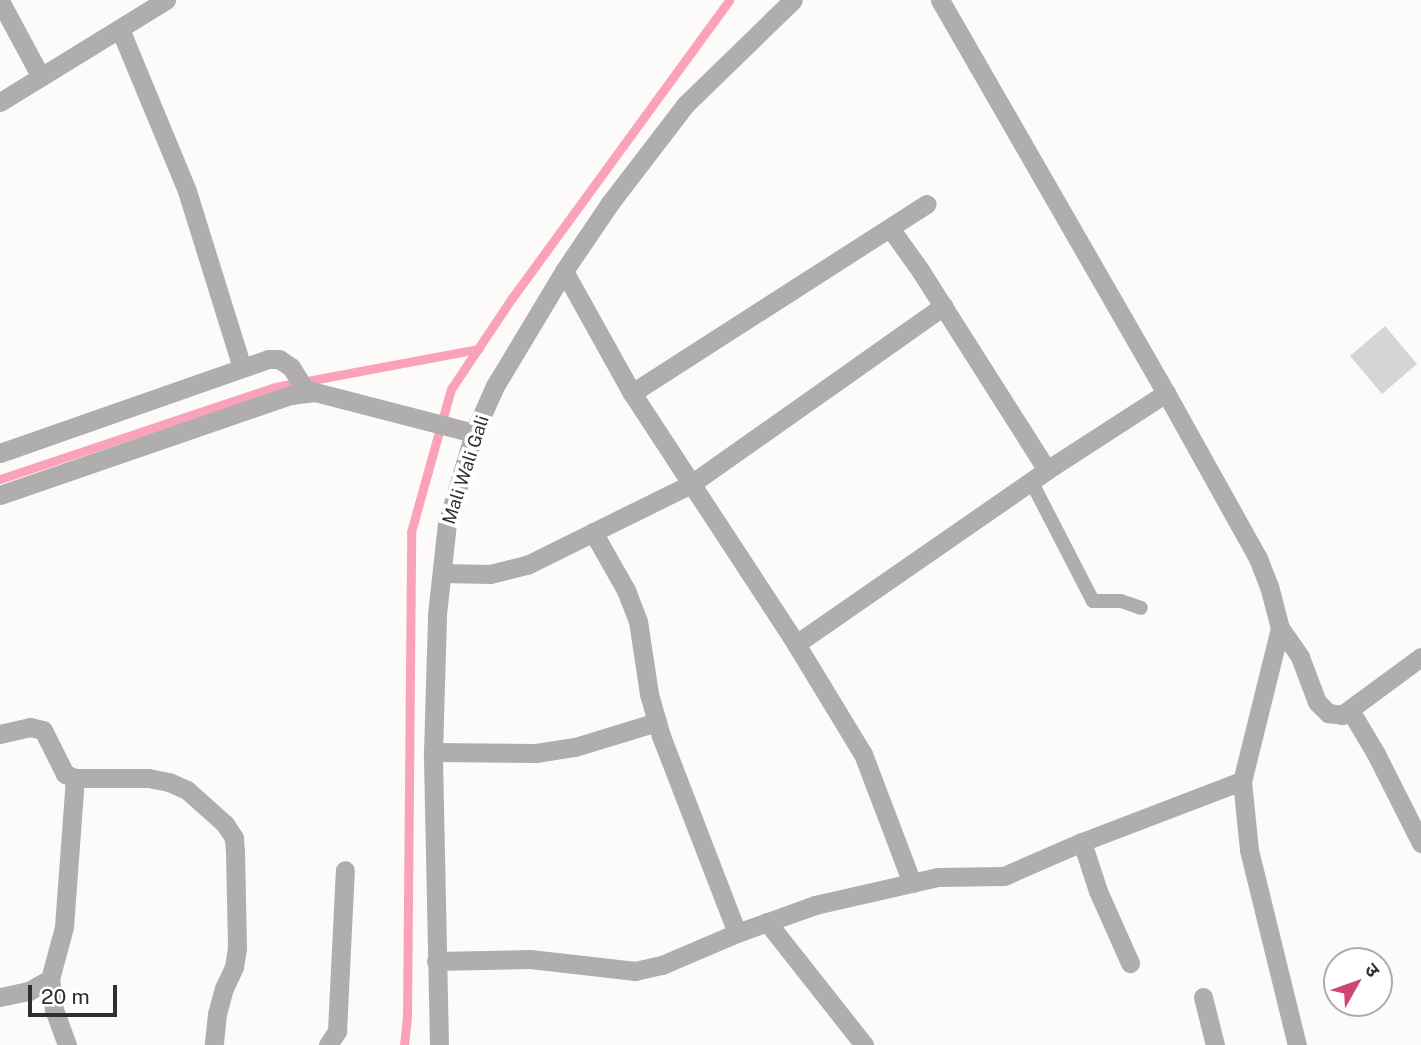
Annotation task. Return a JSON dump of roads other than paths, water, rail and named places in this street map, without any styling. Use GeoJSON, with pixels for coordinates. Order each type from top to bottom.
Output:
{"type":"FeatureCollection","features":[{"type":"Feature","properties":{"kind":"street"},"geometry":{"type":"LineString","coordinates":[[0,102],[166,0]]}},
{"type":"Feature","properties":{"kind":"street","name":"Mali Wali Gali"},"geometry":{"type":"LineString","coordinates":[[439,1045],[433,752],[437,614],[447,524],[474,433],[495,386],[564,271],[610,203],[686,104],[793,0]]}},
{"type":"Feature","properties":{"kind":"street"},"geometry":{"type":"LineString","coordinates":[[940,0],[1258,558],[1280,628],[1300,657],[1317,702],[1328,713],[1342,715],[1421,657]]}},
{"type":"Feature","properties":{"kind":"street"},"geometry":{"type":"LineString","coordinates":[[0,1],[41,77]]}},
{"type":"Feature","properties":{"kind":"street"},"geometry":{"type":"LineString","coordinates":[[120,29],[187,191],[242,368]]}},
{"type":"Feature","properties":{"kind":"street"},"geometry":{"type":"LineString","coordinates":[[632,393],[926,204]]}},
{"type":"Feature","properties":{"kind":"street"},"geometry":{"type":"LineString","coordinates":[[890,228],[943,306],[1039,475]]}},
{"type":"Feature","properties":{"kind":"street"},"geometry":{"type":"LineString","coordinates":[[564,271],[632,393],[796,644],[863,754],[912,883]]}},
{"type":"Feature","properties":{"kind":"street"},"geometry":{"type":"LineString","coordinates":[[442,573],[490,574],[527,565],[691,484],[943,306]]}},
{"type":"Feature","properties":{"kind":"street"},"geometry":{"type":"LineString","coordinates":[[0,453],[268,359],[279,359],[291,367],[309,390]]}},
{"type":"Feature","properties":{"kind":"street"},"geometry":{"type":"LineString","coordinates":[[0,495],[309,390],[474,433]]}},
{"type":"Feature","properties":{"kind":"street"},"geometry":{"type":"LineString","coordinates":[[796,644],[1039,475],[1166,393]]}},
{"type":"Feature","properties":{"kind":"street"},"geometry":{"type":"LineString","coordinates":[[593,532],[626,590],[638,621],[649,694],[657,722],[737,933]]}},
{"type":"Feature","properties":{"kind":"street"},"geometry":{"type":"LineString","coordinates":[[1280,628],[1242,780],[1249,850],[1297,1045]]}},
{"type":"Feature","properties":{"kind":"street"},"geometry":{"type":"LineString","coordinates":[[1350,710],[1382,764],[1421,843]]}},
{"type":"Feature","properties":{"kind":"street"},"geometry":{"type":"LineString","coordinates":[[433,752],[536,753],[575,747],[657,722]]}},
{"type":"Feature","properties":{"kind":"street"},"geometry":{"type":"LineString","coordinates":[[0,734],[30,727],[43,730],[51,741],[57,762],[65,774],[75,778],[148,778],[169,782],[187,790],[208,807],[234,838],[237,948],[234,967],[223,988],[214,1045]]}},
{"type":"Feature","properties":{"kind":"street"},"geometry":{"type":"LineString","coordinates":[[67,1045],[54,1010],[50,979],[64,927],[75,778]]}},
{"type":"Feature","properties":{"kind":"street"},"geometry":{"type":"LineString","coordinates":[[436,961],[530,959],[635,971],[662,965],[737,933],[815,905],[938,877],[1004,876],[1082,842],[1242,780]]}},
{"type":"Feature","properties":{"kind":"street"},"geometry":{"type":"LineString","coordinates":[[1082,842],[1095,882],[1130,963]]}},
{"type":"Feature","properties":{"kind":"street"},"geometry":{"type":"LineString","coordinates":[[328,1045],[337,1031],[345,870]]}},
{"type":"Feature","properties":{"kind":"street"},"geometry":{"type":"LineString","coordinates":[[767,922],[863,1045]]}},
{"type":"Feature","properties":{"kind":"street"},"geometry":{"type":"LineString","coordinates":[[0,997],[29,991],[50,979]]}},
{"type":"Feature","properties":{"kind":"street"},"geometry":{"type":"LineString","coordinates":[[1203,998],[1215,1045]]}},
{"type":"Feature","properties":{"kind":"lane"},"geometry":{"type":"LineString","coordinates":[[1039,475],[1093,601],[1121,601],[1141,608]]}},
{"type":"Feature","properties":{"kind":"waterway"},"geometry":{"type":"LineString","coordinates":[[404,1045],[407,1016],[411,532],[451,389],[512,298],[729,0]]}},
{"type":"Feature","properties":{"kind":"waterway"},"geometry":{"type":"LineString","coordinates":[[0,479],[275,387],[478,349]]}}]}
